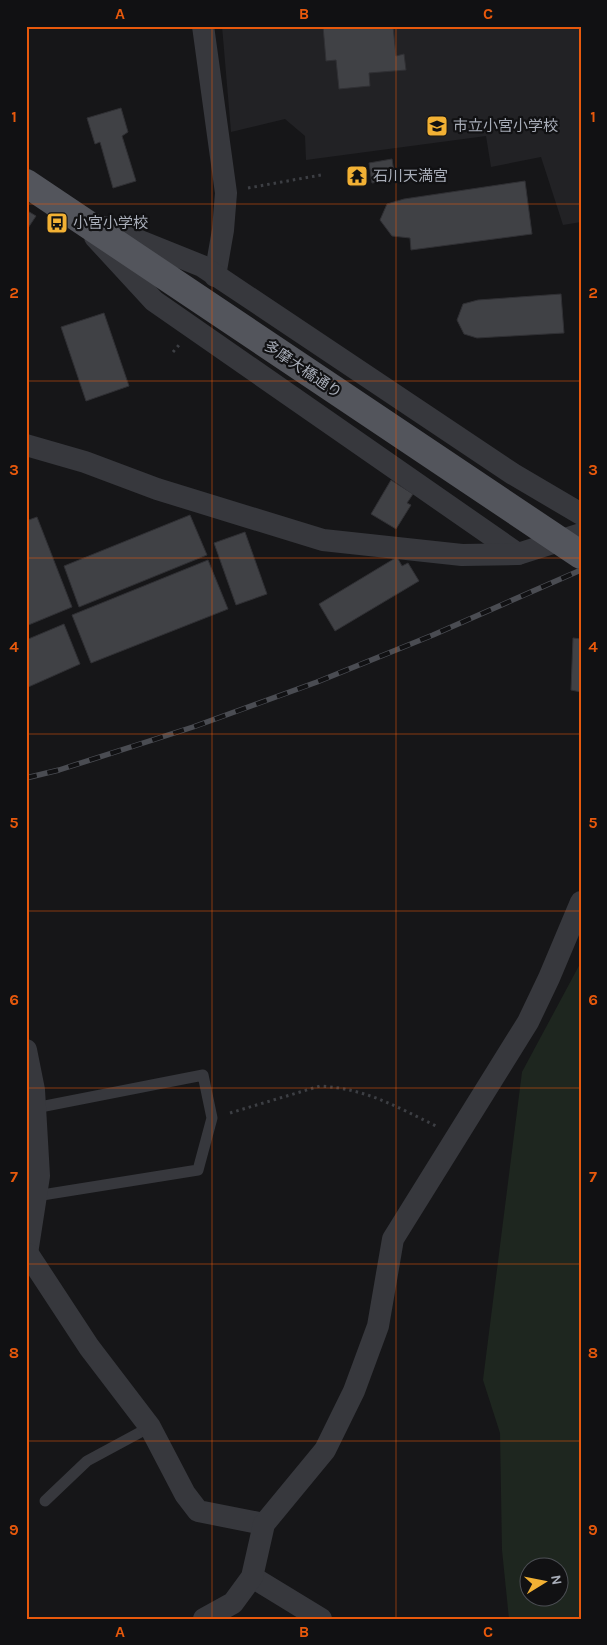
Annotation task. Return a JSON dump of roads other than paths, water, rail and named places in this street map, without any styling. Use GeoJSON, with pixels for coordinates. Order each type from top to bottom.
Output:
{"type":"FeatureCollection","features":[{"type":"Feature","properties":{"kind":"main road","name":"多摩大橋通り"},"geometry":{"type":"LineString","coordinates":[[26,182],[581,555]]}},
{"type":"Feature","properties":{"kind":"street"},"geometry":{"type":"LineString","coordinates":[[203,26],[226,193],[223,230],[215,276]]}},
{"type":"Feature","properties":{"kind":"street"},"geometry":{"type":"LineString","coordinates":[[74,215],[202,266],[513,474],[581,514]]}},
{"type":"Feature","properties":{"kind":"street"},"geometry":{"type":"LineString","coordinates":[[74,215],[154,301],[518,554]]}},
{"type":"Feature","properties":{"kind":"street"},"geometry":{"type":"LineString","coordinates":[[26,445],[85,462],[157,489],[323,540],[462,555],[518,554],[581,534]]}},
{"type":"Feature","properties":{"kind":"street"},"geometry":{"type":"LineString","coordinates":[[204,1619],[233,1603],[252,1577],[264,1524],[326,1450],[354,1391],[378,1326],[393,1239],[528,1022],[550,978],[581,902]]}},
{"type":"Feature","properties":{"kind":"street"},"geometry":{"type":"LineString","coordinates":[[26,1050],[34,1090],[39,1176],[27,1257],[89,1347],[150,1427],[185,1494],[198,1511],[264,1524]]}},
{"type":"Feature","properties":{"kind":"street"},"geometry":{"type":"LineString","coordinates":[[252,1577],[321,1619]]}},
{"type":"Feature","properties":{"kind":"lane"},"geometry":{"type":"LineString","coordinates":[[35,1108],[203,1075],[212,1118],[198,1170],[36,1196]]}},
{"type":"Feature","properties":{"kind":"lane"},"geometry":{"type":"LineString","coordinates":[[45,1501],[87,1461],[150,1427]]}},
{"type":"Feature","properties":{"kind":"railway"},"geometry":{"type":"LineString","coordinates":[[26,778],[59,770],[193,727],[317,682],[433,635],[581,570]]}},
{"type":"Feature","properties":{"kind":"place","name":"市立小宮小学校"},"geometry":{"type":"Point","coordinates":[437,126]}},
{"type":"Feature","properties":{"kind":"place","name":"石川天満宮"},"geometry":{"type":"Point","coordinates":[357,176]}},
{"type":"Feature","properties":{"kind":"place","name":"小宮小学校"},"geometry":{"type":"Point","coordinates":[57,223]}}]}
